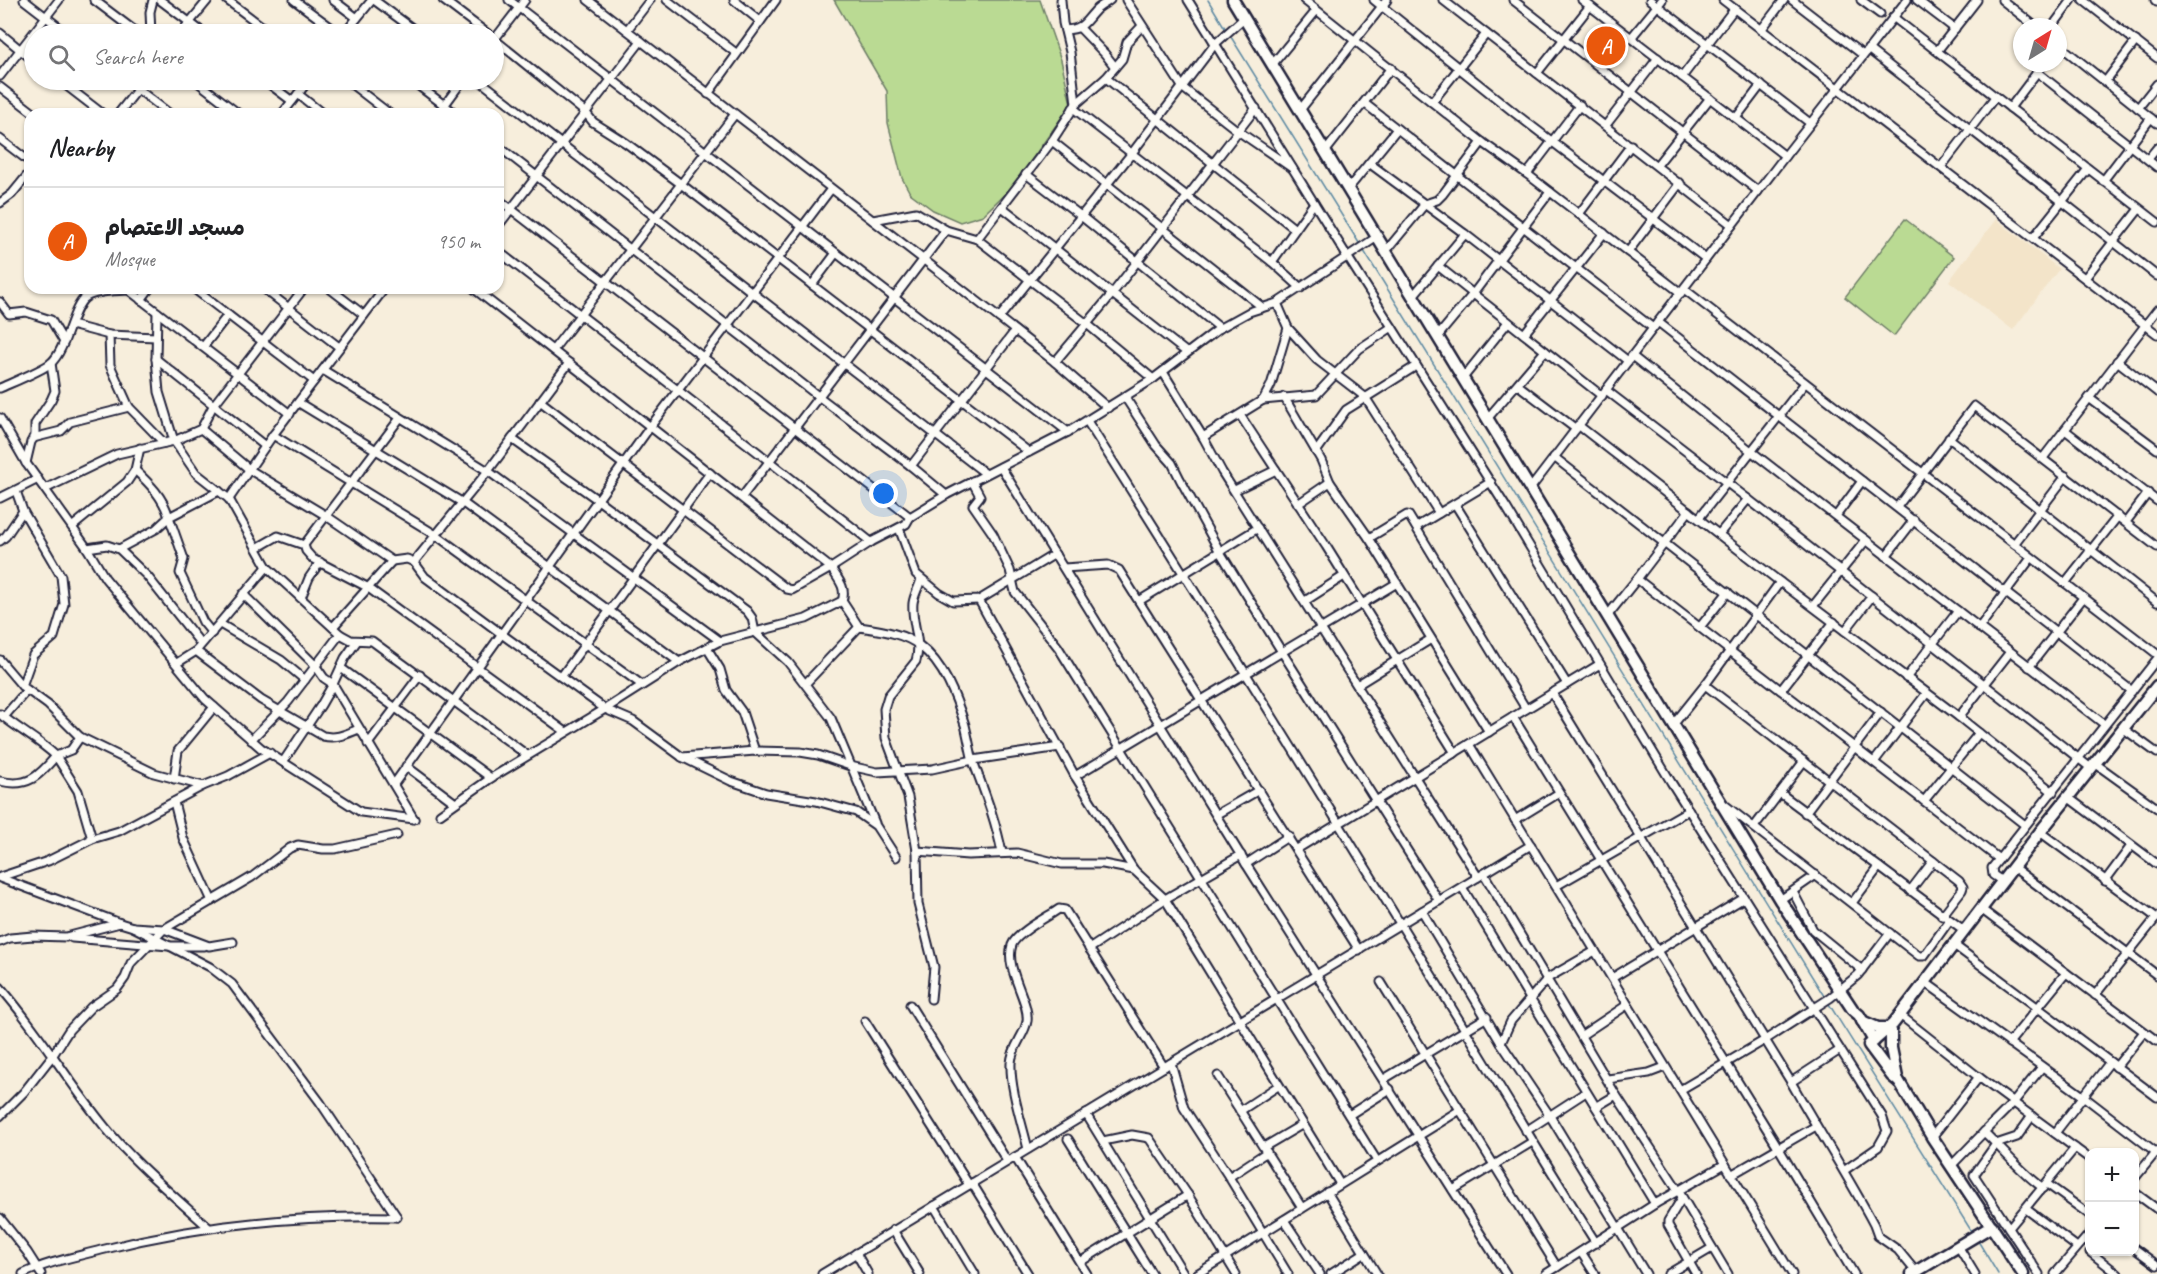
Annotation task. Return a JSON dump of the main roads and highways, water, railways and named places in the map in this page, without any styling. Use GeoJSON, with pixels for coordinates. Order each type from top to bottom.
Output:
{"type":"FeatureCollection","features":[{"type":"Feature","properties":{"kind":"main road"},"geometry":{"type":"LineString","coordinates":[[1233,0],[1720,802],[1780,900],[1862,1021],[1874,1047]]}},
{"type":"Feature","properties":{"kind":"main road"},"geometry":{"type":"LineString","coordinates":[[1874,1047],[2040,832],[2155,691]]}},
{"type":"Feature","properties":{"kind":"main road"},"geometry":{"type":"LineString","coordinates":[[1853,1010],[1854,1017],[1898,1080],[1932,1137],[2023,1274]]}},
{"type":"Feature","properties":{"kind":"main road"},"geometry":{"type":"LineString","coordinates":[[1862,1021],[1874,1027],[1893,1024]]}},
{"type":"Feature","properties":{"kind":"main road"},"geometry":{"type":"LineString","coordinates":[[1893,1024],[1891,1048],[1898,1080]]}},
{"type":"Feature","properties":{"kind":"main road"},"geometry":{"type":"LineString","coordinates":[[1920,1272],[1992,1226]]}},
{"type":"Feature","properties":{"kind":"waterway"},"geometry":{"type":"LineString","coordinates":[[1208,0],[1225,28]]}},
{"type":"Feature","properties":{"kind":"waterway"},"geometry":{"type":"LineString","coordinates":[[1231,37],[1359,243]]}},
{"type":"Feature","properties":{"kind":"waterway"},"geometry":{"type":"LineString","coordinates":[[1364,251],[1824,996]]}},
{"type":"Feature","properties":{"kind":"waterway"},"geometry":{"type":"LineString","coordinates":[[1829,1004],[1972,1232]]}},
{"type":"Feature","properties":{"kind":"waterway"},"geometry":{"type":"LineString","coordinates":[[1978,1241],[1998,1274]]}},
{"type":"Feature","properties":{"kind":"place","name":"مسجد الاعتصام"},"geometry":{"type":"Point","coordinates":[1606,46]}}]}
